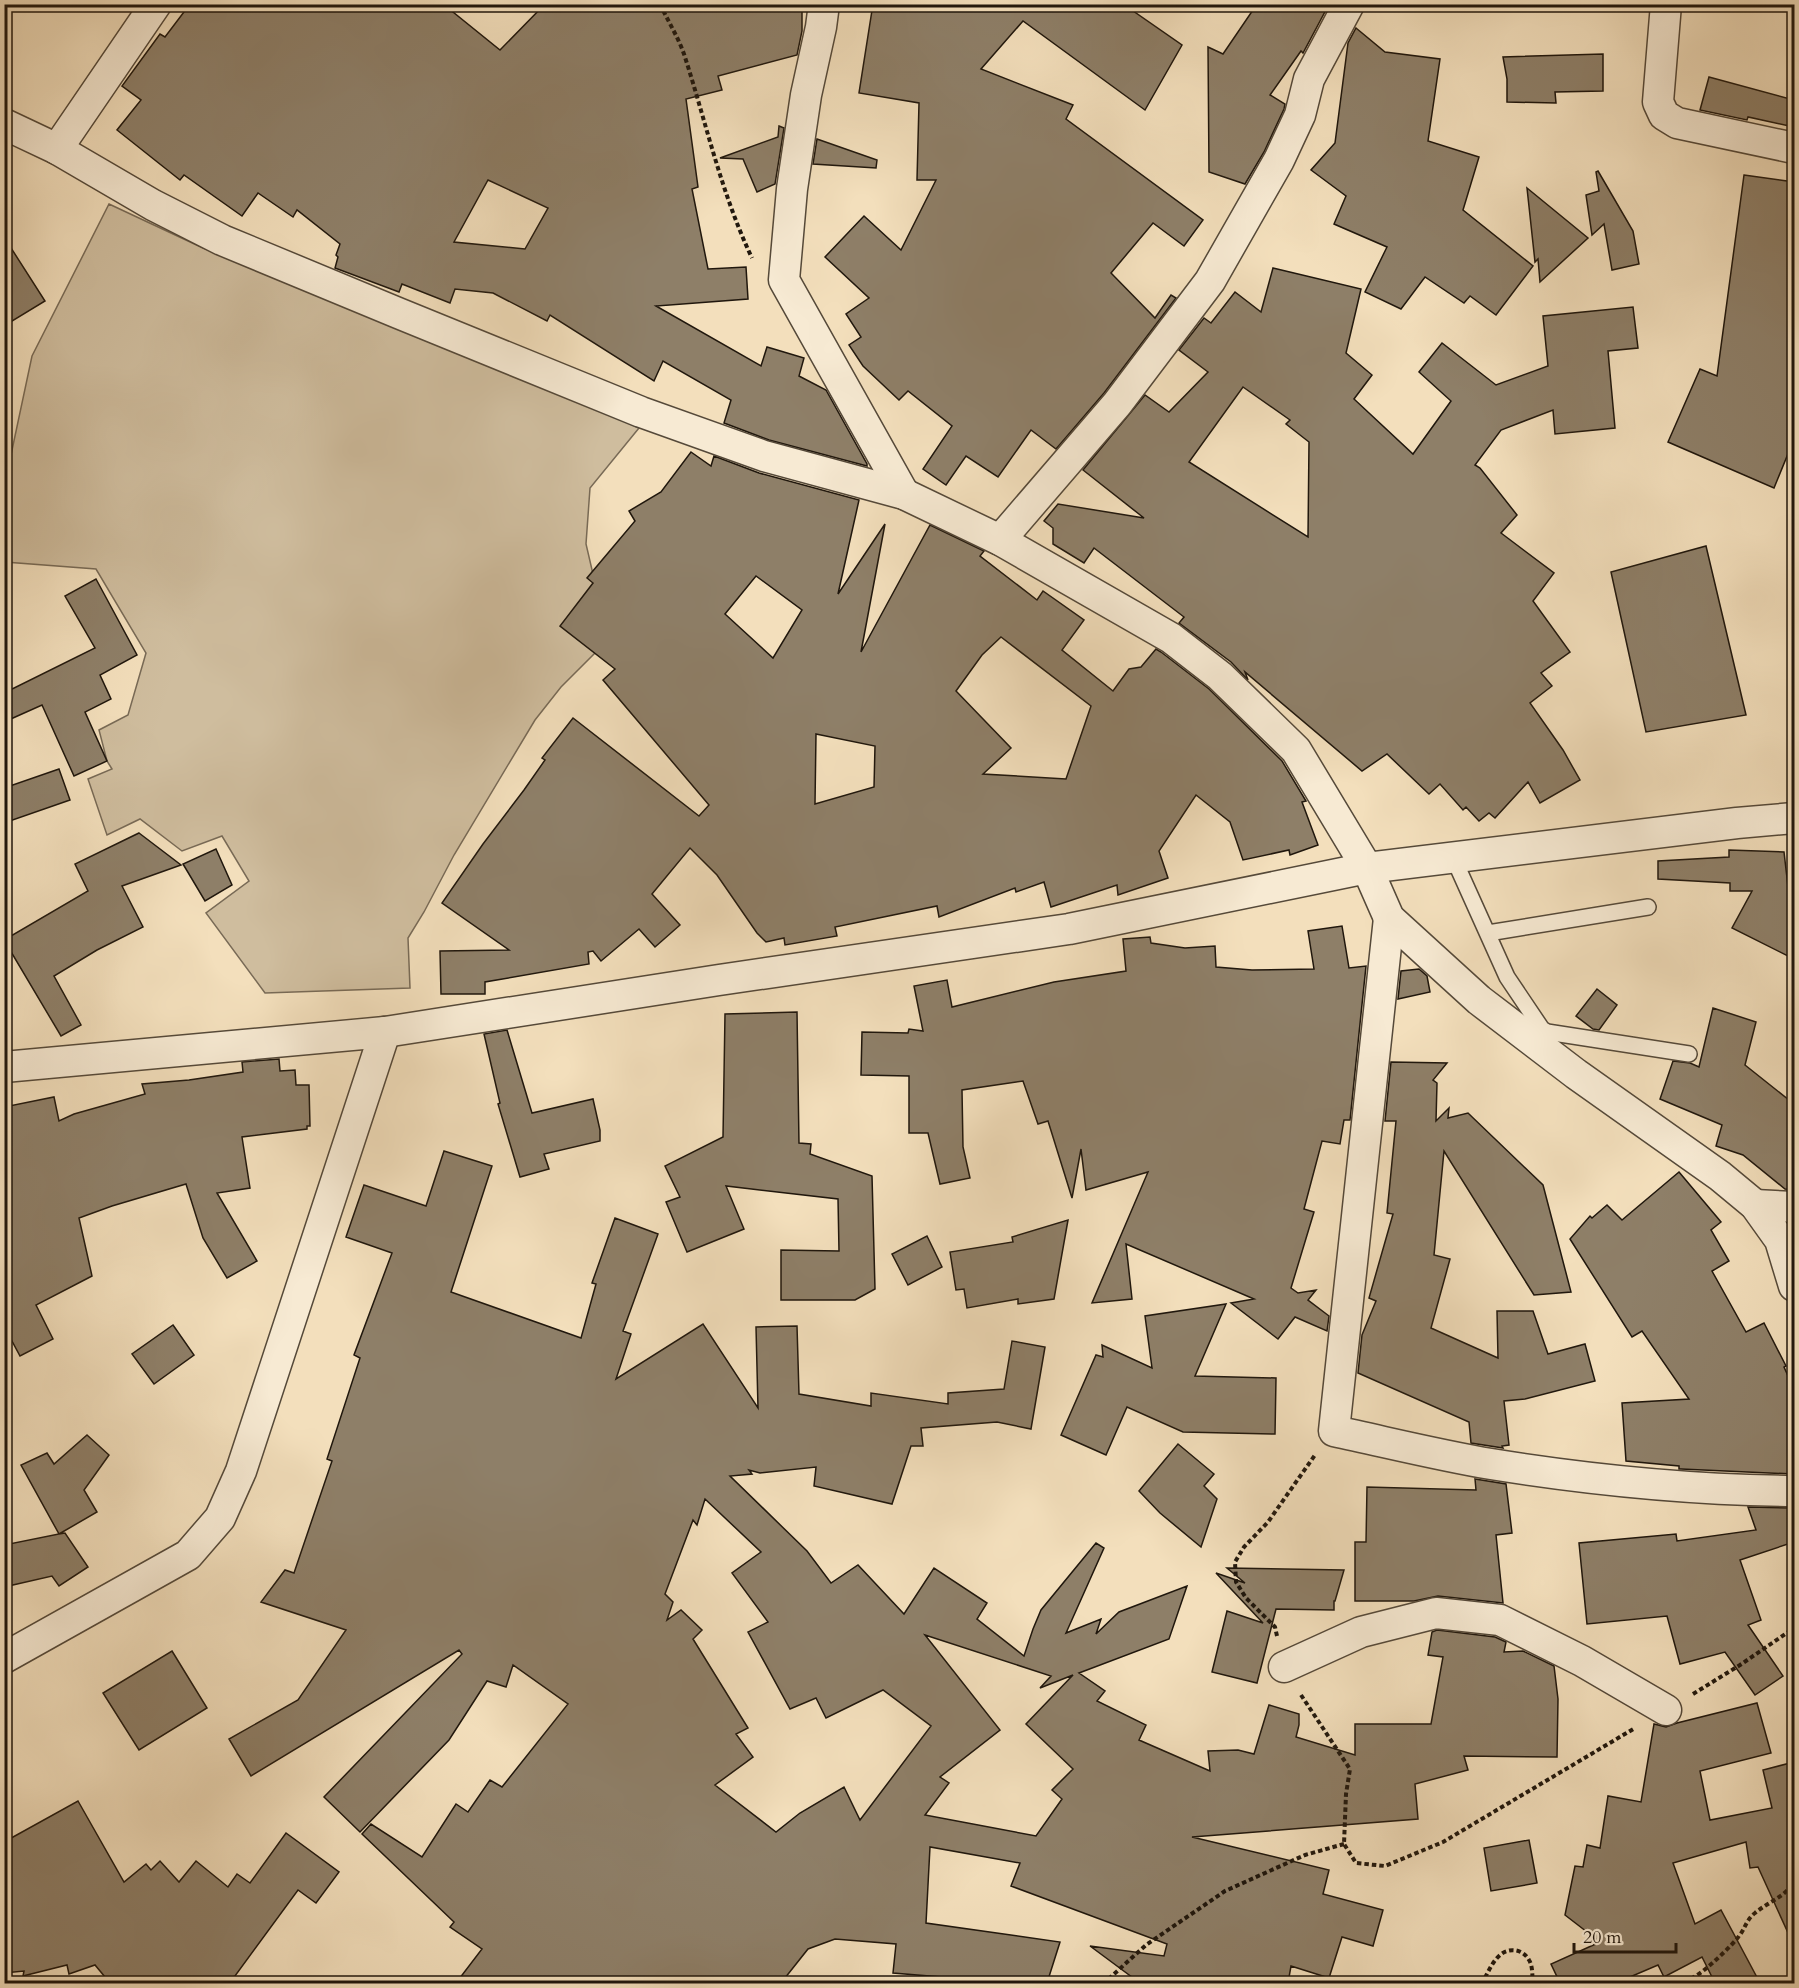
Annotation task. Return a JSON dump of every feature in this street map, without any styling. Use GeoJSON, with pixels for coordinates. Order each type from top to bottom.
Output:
{"type":"FeatureCollection","features":[{"type":"Feature","properties":{"kind":"street"},"geometry":{"type":"LineString","coordinates":[[57,148],[156,4]]}},
{"type":"Feature","properties":{"kind":"street"},"geometry":{"type":"LineString","coordinates":[[824,4],[806,95],[792,189],[784,280],[904,494]]}},
{"type":"Feature","properties":{"kind":"street"},"geometry":{"type":"LineString","coordinates":[[1000,540],[1117,404],[1210,281],[1280,160],[1300,116],[1309,79],[1349,4]]}},
{"type":"Feature","properties":{"kind":"street"},"geometry":{"type":"LineString","coordinates":[[1666,4],[1658,102],[1664,115],[1677,123],[1794,148]]}},
{"type":"Feature","properties":{"kind":"street"},"geometry":{"type":"LineString","coordinates":[[4,124],[57,148],[153,205],[222,240],[508,358],[641,412],[764,456],[904,494],[1000,540],[1171,638],[1220,676],[1296,750],[1367,868],[1389,918],[1479,1000],[1576,1074],[1720,1176],[1755,1205],[1780,1240],[1794,1286]]}},
{"type":"Feature","properties":{"kind":"street"},"geometry":{"type":"LineString","coordinates":[[4,1067],[385,1032],[1069,929],[1367,868],[1794,818]]}},
{"type":"Feature","properties":{"kind":"street"},"geometry":{"type":"LineString","coordinates":[[1389,918],[1334,1431],[1542,1472],[1624,1482],[1794,1491]]}},
{"type":"Feature","properties":{"kind":"street"},"geometry":{"type":"LineString","coordinates":[[4,1658],[188,1555],[220,1518],[241,1471],[385,1032]]}},
{"type":"Feature","properties":{"kind":"street"},"geometry":{"type":"LineString","coordinates":[[1755,1205],[1794,1207]]}},
{"type":"Feature","properties":{"kind":"street"},"geometry":{"type":"LineString","coordinates":[[1284,1667],[1361,1632],[1436,1614],[1500,1620],[1582,1661],[1666,1710]]}},
{"type":"Feature","properties":{"kind":"lane"},"geometry":{"type":"LineString","coordinates":[[1454,857],[1507,977],[1544,1031],[1689,1054]]}},
{"type":"Feature","properties":{"kind":"lane"},"geometry":{"type":"LineString","coordinates":[[1488,933],[1648,907]]}},
{"type":"Feature","properties":{"kind":"path"},"geometry":{"type":"LineString","coordinates":[[660,4],[683,52],[743,239],[753,260],[769,273],[784,280]]}},
{"type":"Feature","properties":{"kind":"path"},"geometry":{"type":"LineString","coordinates":[[1356,1863],[1385,1866],[1443,1842],[1740,1665],[1794,1628]]}},
{"type":"Feature","properties":{"kind":"path"},"geometry":{"type":"LineString","coordinates":[[1103,1983],[1146,1945],[1225,1891],[1305,1855],[1344,1844]]}},
{"type":"Feature","properties":{"kind":"path"},"geometry":{"type":"LineString","coordinates":[[1677,1983],[1694,1977],[1734,1944],[1742,1933],[1745,1923],[1755,1913],[1780,1897],[1794,1882]]}},
{"type":"Feature","properties":{"kind":"path"},"geometry":{"type":"LineString","coordinates":[[1481,1983],[1492,1965],[1501,1954],[1508,1950],[1522,1953],[1530,1960],[1533,1983]]}},
{"type":"Feature","properties":{"kind":"shaded area"},"geometry":{"type":"Polygon","coordinates":[[[109,204],[203,248],[413,325],[639,428],[590,488],[586,544],[606,642],[561,687],[535,720],[454,855],[408,938],[410,988],[265,993],[206,913],[249,881],[222,836],[182,851],[140,819],[107,835],[88,779],[112,769],[107,761],[99,730],[128,715],[146,653],[96,569],[5,562],[5,483],[32,356],[109,204]]]}},
{"type":"Feature","properties":{"kind":"building"},"geometry":{"type":"Polygon","coordinates":[[[190,4],[443,4],[500,50],[545,4],[802,4],[802,31],[797,55],[718,76],[722,90],[686,99],[698,187],[692,189],[708,269],[746,267],[748,299],[656,306],[761,366],[767,347],[804,358],[799,376],[826,390],[867,466],[769,440],[724,423],[731,400],[663,361],[654,381],[550,315],[547,321],[493,293],[455,289],[450,303],[402,284],[399,292],[335,268],[340,244],[297,210],[293,217],[258,193],[242,216],[184,175],[180,180],[117,130],[141,100],[122,86],[160,34],[165,37],[190,4]],[[488,180],[454,242],[525,249],[548,208],[488,180]]]}},
{"type":"Feature","properties":{"kind":"building"},"geometry":{"type":"Polygon","coordinates":[[[873,4],[1123,4],[1182,45],[1145,110],[1023,21],[981,69],[1073,105],[1066,119],[1203,220],[1184,246],[1153,223],[1111,273],[1155,318],[1171,295],[1176,298],[1104,393],[1056,449],[1031,430],[998,477],[966,456],[946,485],[923,469],[952,426],[908,391],[899,400],[863,366],[849,345],[861,337],[846,314],[869,298],[825,257],[864,216],[901,250],[936,180],[917,180],[919,103],[859,93],[873,4]]]}},
{"type":"Feature","properties":{"kind":"building"},"geometry":{"type":"Polygon","coordinates":[[[1257,4],[1328,6],[1303,53],[1301,51],[1270,95],[1285,104],[1284,109],[1264,152],[1245,184],[1209,172],[1208,47],[1223,54],[1257,4]]]}},
{"type":"Feature","properties":{"kind":"building"},"geometry":{"type":"Polygon","coordinates":[[[1356,28],[1385,52],[1440,59],[1428,141],[1479,157],[1463,210],[1533,266],[1496,315],[1470,296],[1464,303],[1425,277],[1401,309],[1365,292],[1387,247],[1334,224],[1346,196],[1311,170],[1335,143],[1348,43],[1356,28]]]}},
{"type":"Feature","properties":{"kind":"building"},"geometry":{"type":"Polygon","coordinates":[[[1603,54],[1603,91],[1555,92],[1556,103],[1507,102],[1507,79],[1503,57],[1603,54]]]}},
{"type":"Feature","properties":{"kind":"building"},"geometry":{"type":"Polygon","coordinates":[[[1709,77],[1794,100],[1794,127],[1700,110],[1709,77]]]}},
{"type":"Feature","properties":{"kind":"building"},"geometry":{"type":"Polygon","coordinates":[[[779,126],[784,128],[775,184],[757,192],[743,159],[720,158],[778,137],[779,126]]]}},
{"type":"Feature","properties":{"kind":"building"},"geometry":{"type":"Polygon","coordinates":[[[817,139],[877,160],[876,168],[813,164],[817,139]]]}},
{"type":"Feature","properties":{"kind":"building"},"geometry":{"type":"Polygon","coordinates":[[[1598,171],[1633,231],[1639,264],[1612,270],[1604,224],[1592,235],[1586,195],[1599,191],[1596,172],[1598,171]]]}},
{"type":"Feature","properties":{"kind":"building"},"geometry":{"type":"Polygon","coordinates":[[[1744,175],[1794,182],[1794,439],[1774,488],[1668,442],[1700,369],[1717,376],[1744,175]]]}},
{"type":"Feature","properties":{"kind":"building"},"geometry":{"type":"Polygon","coordinates":[[[1527,188],[1588,238],[1540,282],[1538,259],[1535,262],[1527,188]]]}},
{"type":"Feature","properties":{"kind":"building"},"geometry":{"type":"Polygon","coordinates":[[[4,237],[45,301],[4,326],[4,237]]]}},
{"type":"Feature","properties":{"kind":"building"},"geometry":{"type":"Polygon","coordinates":[[[1273,268],[1361,289],[1346,353],[1372,375],[1354,399],[1413,454],[1451,401],[1419,372],[1442,343],[1496,385],[1548,366],[1543,316],[1633,307],[1638,348],[1608,351],[1615,428],[1555,434],[1553,410],[1501,430],[1475,465],[1480,468],[1517,515],[1501,533],[1554,573],[1533,601],[1570,652],[1541,673],[1552,686],[1530,703],[1563,750],[1580,780],[1540,803],[1528,782],[1495,818],[1489,813],[1479,821],[1466,807],[1463,810],[1440,784],[1429,794],[1387,754],[1362,771],[1245,672],[1248,680],[1231,662],[1179,623],[1184,617],[1094,548],[1084,563],[1053,544],[1053,528],[1044,521],[1058,504],[1144,518],[1083,470],[1145,395],[1169,412],[1208,372],[1179,350],[1204,318],[1211,323],[1235,292],[1261,312],[1273,268]],[[1243,387],[1189,462],[1308,537],[1309,442],[1286,424],[1290,420],[1243,387]]]}},
{"type":"Feature","properties":{"kind":"building"},"geometry":{"type":"Polygon","coordinates":[[[691,452],[711,466],[714,456],[759,473],[859,500],[838,594],[885,524],[861,652],[930,525],[984,551],[980,556],[1037,600],[1043,591],[1084,620],[1062,650],[1113,691],[1129,669],[1141,667],[1156,649],[1209,689],[1282,761],[1306,801],[1302,802],[1318,845],[1290,855],[1289,850],[1243,860],[1230,822],[1196,795],[1159,851],[1168,878],[1118,895],[1117,885],[1051,907],[1044,882],[1016,892],[1015,888],[939,917],[937,906],[835,927],[837,936],[785,945],[784,938],[766,942],[757,933],[717,875],[690,848],[652,894],[680,925],[655,947],[639,929],[601,961],[593,951],[588,952],[589,964],[485,982],[485,994],[441,994],[440,951],[509,950],[442,903],[545,760],[542,758],[573,718],[699,816],[709,805],[603,680],[615,669],[560,626],[593,583],[587,578],[635,521],[629,511],[661,492],[691,452]],[[756,576],[725,614],[773,658],[802,610],[756,576]],[[1001,637],[982,655],[956,691],[1011,748],[983,774],[1066,779],[1091,706],[1001,637]],[[816,734],[815,804],[874,787],[875,746],[816,734]]]}},
{"type":"Feature","properties":{"kind":"building"},"geometry":{"type":"Polygon","coordinates":[[[1706,546],[1746,715],[1646,732],[1611,572],[1706,546]]]}},
{"type":"Feature","properties":{"kind":"building"},"geometry":{"type":"Polygon","coordinates":[[[96,579],[137,655],[100,675],[111,699],[85,712],[107,761],[74,776],[42,705],[4,722],[4,693],[95,648],[65,596],[96,579]]]}},
{"type":"Feature","properties":{"kind":"building"},"geometry":{"type":"Polygon","coordinates":[[[59,769],[70,800],[4,823],[4,788],[59,769]]]}},
{"type":"Feature","properties":{"kind":"building"},"geometry":{"type":"Polygon","coordinates":[[[139,833],[181,865],[122,886],[143,927],[97,950],[54,976],[81,1025],[61,1036],[4,940],[88,891],[75,864],[139,833]]]}},
{"type":"Feature","properties":{"kind":"building"},"geometry":{"type":"Polygon","coordinates":[[[216,849],[232,885],[205,901],[183,864],[216,849]]]}},
{"type":"Feature","properties":{"kind":"building"},"geometry":{"type":"Polygon","coordinates":[[[1729,850],[1784,852],[1794,939],[1794,959],[1732,928],[1752,891],[1730,891],[1730,883],[1658,879],[1658,861],[1729,857],[1729,850]]]}},
{"type":"Feature","properties":{"kind":"building"},"geometry":{"type":"Polygon","coordinates":[[[1342,926],[1349,968],[1366,966],[1350,1120],[1344,1120],[1340,1144],[1322,1141],[1304,1209],[1314,1212],[1291,1288],[1298,1293],[1316,1290],[1308,1300],[1329,1316],[1327,1331],[1295,1317],[1278,1339],[1231,1303],[1254,1299],[1126,1244],[1132,1299],[1092,1303],[1148,1172],[1086,1190],[1081,1149],[1072,1198],[1048,1121],[1038,1124],[1023,1081],[962,1090],[963,1147],[970,1178],[940,1184],[928,1133],[909,1133],[909,1076],[861,1075],[862,1032],[908,1033],[909,1029],[923,1031],[914,986],[947,980],[952,1007],[1054,982],[1126,971],[1123,939],[1150,937],[1151,943],[1185,948],[1215,946],[1216,967],[1252,970],[1314,969],[1308,931],[1342,926]]]}},
{"type":"Feature","properties":{"kind":"building"},"geometry":{"type":"Polygon","coordinates":[[[1419,969],[1427,976],[1430,992],[1398,999],[1401,971],[1419,969]]]}},
{"type":"Feature","properties":{"kind":"building"},"geometry":{"type":"Polygon","coordinates":[[[1597,989],[1617,1005],[1599,1030],[1593,1029],[1576,1016],[1597,989]]]}},
{"type":"Feature","properties":{"kind":"building"},"geometry":{"type":"Polygon","coordinates":[[[1713,1008],[1756,1022],[1745,1065],[1794,1104],[1794,1190],[1785,1189],[1743,1155],[1716,1146],[1722,1125],[1660,1099],[1673,1061],[1690,1063],[1699,1067],[1713,1008]]]}},
{"type":"Feature","properties":{"kind":"building"},"geometry":{"type":"Polygon","coordinates":[[[797,1012],[799,1143],[811,1144],[810,1154],[872,1176],[875,1289],[855,1300],[781,1300],[781,1250],[839,1251],[838,1199],[726,1186],[744,1229],[687,1252],[666,1202],[680,1197],[665,1166],[723,1137],[725,1014],[797,1012]]]}},
{"type":"Feature","properties":{"kind":"building"},"geometry":{"type":"Polygon","coordinates":[[[507,1030],[532,1113],[593,1099],[600,1130],[600,1141],[544,1154],[549,1169],[520,1177],[498,1104],[500,1103],[484,1034],[507,1030]]]}},
{"type":"Feature","properties":{"kind":"building"},"geometry":{"type":"Polygon","coordinates":[[[279,1059],[280,1071],[295,1070],[296,1085],[309,1085],[310,1126],[307,1126],[307,1129],[242,1137],[250,1188],[217,1193],[257,1261],[227,1278],[203,1238],[186,1184],[79,1218],[92,1276],[36,1305],[53,1339],[20,1356],[4,1326],[4,1107],[54,1097],[59,1121],[74,1114],[145,1094],[142,1084],[243,1072],[242,1062],[279,1059]]]}},
{"type":"Feature","properties":{"kind":"building"},"geometry":{"type":"Polygon","coordinates":[[[1391,1062],[1447,1063],[1433,1080],[1437,1083],[1436,1121],[1449,1108],[1448,1118],[1468,1113],[1543,1185],[1571,1292],[1534,1295],[1444,1151],[1434,1255],[1450,1259],[1431,1328],[1498,1358],[1497,1311],[1533,1311],[1548,1354],[1585,1344],[1595,1381],[1525,1399],[1504,1401],[1509,1445],[1502,1446],[1503,1448],[1471,1443],[1469,1422],[1358,1373],[1362,1335],[1376,1301],[1369,1298],[1393,1214],[1387,1213],[1396,1121],[1385,1121],[1391,1062]]]}},
{"type":"Feature","properties":{"kind":"building"},"geometry":{"type":"Polygon","coordinates":[[[444,1151],[492,1166],[451,1292],[581,1338],[596,1284],[592,1283],[615,1218],[658,1234],[623,1331],[631,1334],[616,1379],[703,1324],[758,1408],[756,1327],[797,1326],[799,1394],[871,1406],[871,1393],[948,1404],[948,1393],[1004,1389],[1012,1341],[1045,1347],[1031,1429],[997,1422],[921,1428],[923,1446],[911,1446],[892,1504],[814,1486],[816,1467],[760,1473],[749,1470],[752,1474],[730,1476],[807,1551],[831,1583],[858,1565],[904,1614],[934,1568],[987,1603],[977,1619],[1024,1656],[1041,1610],[1096,1543],[1104,1548],[1066,1633],[1101,1619],[1096,1634],[1119,1612],[1187,1586],[1169,1639],[1079,1673],[1105,1691],[1097,1701],[1146,1725],[1139,1740],[1210,1771],[1208,1751],[1238,1750],[1254,1754],[1269,1705],[1299,1714],[1296,1737],[1355,1755],[1355,1724],[1431,1724],[1443,1657],[1428,1655],[1432,1632],[1437,1630],[1495,1637],[1506,1642],[1504,1652],[1523,1651],[1554,1666],[1558,1699],[1557,1757],[1464,1756],[1468,1770],[1415,1784],[1418,1819],[1192,1837],[1329,1870],[1323,1894],[1383,1910],[1373,1946],[1342,1937],[1329,1978],[1291,1966],[1288,1983],[1140,1983],[1090,1946],[1164,1956],[1167,1944],[1011,1886],[1020,1863],[930,1847],[926,1923],[1060,1942],[1047,1983],[940,1983],[941,1977],[893,1973],[896,1944],[835,1939],[808,1949],[781,1983],[456,1983],[482,1949],[450,1927],[454,1922],[362,1834],[371,1824],[422,1857],[456,1804],[468,1812],[490,1780],[502,1787],[568,1704],[513,1665],[506,1687],[487,1681],[449,1740],[360,1832],[324,1797],[462,1654],[459,1650],[251,1776],[229,1739],[298,1700],[346,1630],[261,1602],[285,1570],[294,1573],[332,1461],[327,1459],[360,1358],[354,1355],[392,1253],[346,1237],[364,1185],[426,1206],[444,1151]],[[705,1499],[697,1525],[693,1520],[665,1594],[673,1602],[667,1620],[681,1610],[702,1630],[693,1639],[748,1728],[736,1734],[753,1757],[715,1785],[776,1832],[800,1813],[844,1787],[860,1820],[931,1726],[883,1690],[826,1718],[816,1698],[790,1709],[748,1632],[768,1622],[732,1573],[761,1552],[705,1499]],[[925,1635],[1000,1730],[940,1777],[949,1783],[925,1815],[1036,1836],[1062,1799],[1052,1790],[1073,1769],[1026,1724],[1073,1675],[1040,1688],[1051,1676],[925,1635]]]}},
{"type":"Feature","properties":{"kind":"building"},"geometry":{"type":"Polygon","coordinates":[[[1679,1172],[1721,1222],[1711,1230],[1729,1261],[1712,1271],[1746,1332],[1764,1323],[1786,1366],[1784,1367],[1794,1389],[1794,1474],[1679,1469],[1679,1466],[1626,1461],[1622,1403],[1689,1399],[1642,1331],[1632,1337],[1570,1239],[1590,1216],[1592,1218],[1607,1205],[1622,1220],[1679,1172]]]}},
{"type":"Feature","properties":{"kind":"building"},"geometry":{"type":"Polygon","coordinates":[[[1068,1220],[1054,1299],[1018,1304],[1018,1299],[967,1308],[964,1289],[956,1290],[950,1252],[1013,1242],[1012,1237],[1068,1220]]]}},
{"type":"Feature","properties":{"kind":"building"},"geometry":{"type":"Polygon","coordinates":[[[927,1236],[942,1267],[908,1285],[892,1254],[927,1236]]]}},
{"type":"Feature","properties":{"kind":"building"},"geometry":{"type":"Polygon","coordinates":[[[1226,1304],[1195,1376],[1276,1378],[1275,1434],[1183,1432],[1127,1407],[1106,1455],[1061,1435],[1096,1355],[1103,1357],[1102,1345],[1152,1368],[1145,1316],[1226,1304]]]}},
{"type":"Feature","properties":{"kind":"building"},"geometry":{"type":"Polygon","coordinates":[[[173,1325],[194,1355],[154,1384],[132,1354],[173,1325]]]}},
{"type":"Feature","properties":{"kind":"building"},"geometry":{"type":"Polygon","coordinates":[[[87,1435],[109,1455],[84,1490],[97,1512],[59,1534],[21,1465],[47,1453],[54,1464],[87,1435]]]}},
{"type":"Feature","properties":{"kind":"building"},"geometry":{"type":"Polygon","coordinates":[[[1178,1444],[1214,1474],[1204,1486],[1217,1499],[1201,1547],[1160,1513],[1139,1491],[1178,1444]]]}},
{"type":"Feature","properties":{"kind":"building"},"geometry":{"type":"Polygon","coordinates":[[[1475,1479],[1506,1484],[1512,1533],[1496,1535],[1503,1603],[1438,1596],[1414,1601],[1355,1601],[1355,1542],[1366,1542],[1367,1487],[1476,1490],[1475,1479]]]}},
{"type":"Feature","properties":{"kind":"building"},"geometry":{"type":"Polygon","coordinates":[[[1748,1507],[1794,1508],[1794,1542],[1740,1560],[1761,1620],[1748,1625],[1783,1676],[1755,1695],[1725,1652],[1680,1664],[1667,1616],[1587,1624],[1579,1543],[1676,1534],[1677,1541],[1756,1530],[1748,1507]]]}},
{"type":"Feature","properties":{"kind":"building"},"geometry":{"type":"Polygon","coordinates":[[[65,1533],[88,1567],[59,1586],[52,1576],[4,1587],[4,1545],[65,1533]]]}},
{"type":"Feature","properties":{"kind":"building"},"geometry":{"type":"Polygon","coordinates":[[[1227,1568],[1344,1570],[1334,1601],[1334,1610],[1276,1609],[1257,1683],[1212,1672],[1227,1611],[1263,1623],[1216,1573],[1245,1583],[1227,1568]]]}},
{"type":"Feature","properties":{"kind":"building"},"geometry":{"type":"Polygon","coordinates":[[[172,1651],[207,1708],[139,1750],[103,1693],[172,1651]]]}},
{"type":"Feature","properties":{"kind":"building"},"geometry":{"type":"Polygon","coordinates":[[[1757,1703],[1771,1753],[1700,1771],[1710,1820],[1772,1808],[1763,1770],[1794,1762],[1794,1946],[1758,1867],[1750,1868],[1746,1842],[1673,1863],[1695,1924],[1721,1910],[1760,1983],[1715,1983],[1702,1957],[1664,1977],[1658,1965],[1616,1983],[1560,1983],[1551,1964],[1600,1942],[1565,1915],[1575,1866],[1583,1867],[1587,1845],[1600,1848],[1608,1796],[1641,1802],[1654,1724],[1666,1727],[1757,1703]]]}},
{"type":"Feature","properties":{"kind":"building"},"geometry":{"type":"Polygon","coordinates":[[[78,1801],[124,1882],[146,1864],[151,1870],[160,1861],[179,1882],[196,1861],[228,1887],[237,1874],[250,1883],[286,1833],[339,1872],[316,1903],[298,1890],[235,1976],[223,1983],[110,1983],[95,1965],[69,1974],[67,1965],[23,1976],[24,1971],[4,1973],[4,1842],[78,1801]]]}},
{"type":"Feature","properties":{"kind":"building"},"geometry":{"type":"Polygon","coordinates":[[[1529,1840],[1537,1883],[1491,1891],[1484,1848],[1529,1840]]]}}]}
